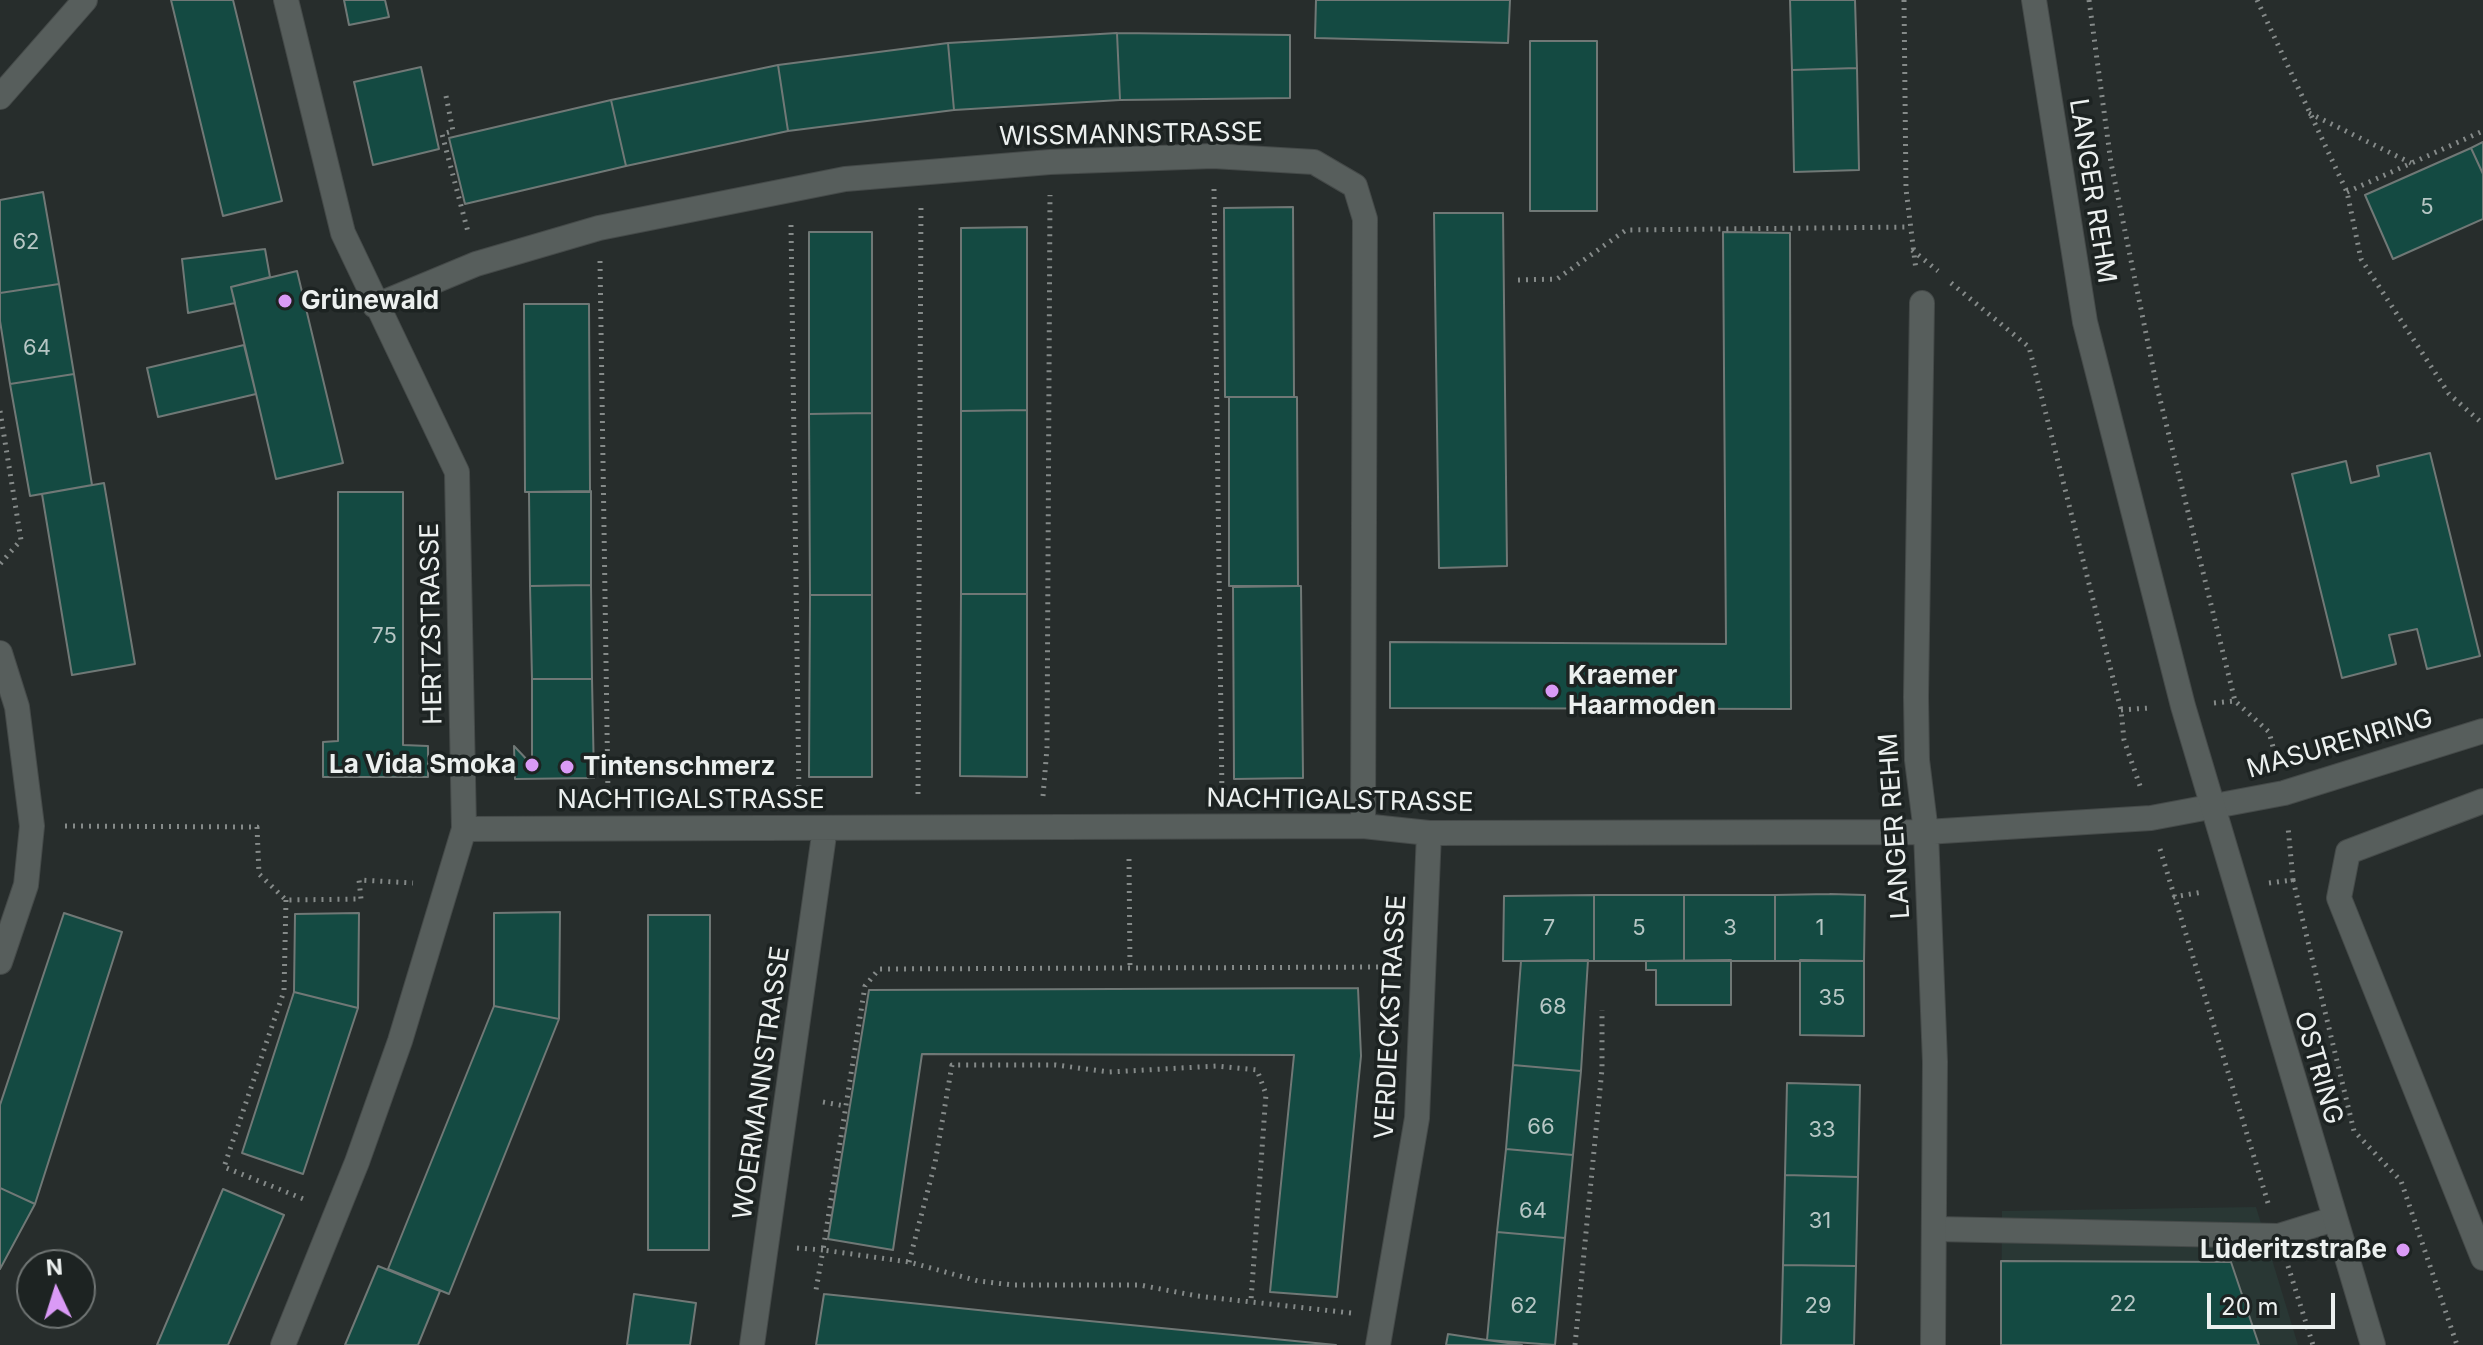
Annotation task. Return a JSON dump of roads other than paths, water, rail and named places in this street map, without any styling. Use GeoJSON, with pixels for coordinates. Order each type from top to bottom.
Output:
{"type":"FeatureCollection","features":[{"type":"Feature","properties":{"kind":"street"},"geometry":{"type":"LineString","coordinates":[[0,97],[85,0]]}},
{"type":"Feature","properties":{"kind":"street","name":"HERTZSTRASSE"},"geometry":{"type":"LineString","coordinates":[[283,1345],[337,1212],[400,1041],[464,829],[457,472],[375,306],[343,233],[286,0]]}},
{"type":"Feature","properties":{"kind":"street","name":"LANGER REHM"},"geometry":{"type":"LineString","coordinates":[[2034,0],[2085,322],[2212,806]]}},
{"type":"Feature","properties":{"kind":"street","name":"WISSMANNSTRASSE"},"geometry":{"type":"LineString","coordinates":[[375,306],[476,264],[599,228],[790,188],[921,171],[1050,162],[1213,156],[1314,162],[1355,186],[1365,219],[1363,826]]}},
{"type":"Feature","properties":{"kind":"street","name":"LANGER REHM"},"geometry":{"type":"LineString","coordinates":[[1922,303],[1916,697],[1917,760],[1926,832],[1935,1062],[1933,1345]]}},
{"type":"Feature","properties":{"kind":"street"},"geometry":{"type":"LineString","coordinates":[[0,653],[17,707],[32,826],[26,885],[0,962]]}},
{"type":"Feature","properties":{"kind":"street","name":"MASURENRING"},"geometry":{"type":"LineString","coordinates":[[2212,806],[2284,793],[2483,731]]}},
{"type":"Feature","properties":{"kind":"street"},"geometry":{"type":"LineString","coordinates":[[2483,801],[2348,852],[2339,898],[2483,1258]]}},
{"type":"Feature","properties":{"kind":"street","name":"NACHTIGALSTRASSE"},"geometry":{"type":"LineString","coordinates":[[464,829],[1363,826],[1429,833],[1926,832],[2151,818],[2212,806]]}},
{"type":"Feature","properties":{"kind":"street","name":"OSTRING"},"geometry":{"type":"LineString","coordinates":[[2212,806],[2373,1345]]}},
{"type":"Feature","properties":{"kind":"street","name":"WOERMANNSTRASSE"},"geometry":{"type":"LineString","coordinates":[[752,1345],[825,828]]}},
{"type":"Feature","properties":{"kind":"street","name":"VERDIECKSTRASSE"},"geometry":{"type":"LineString","coordinates":[[1378,1345],[1417,1118],[1429,833]]}},
{"type":"Feature","properties":{"kind":"street"},"geometry":{"type":"LineString","coordinates":[[1935,1229],[2279,1236],[2334,1219]]}},
{"type":"Feature","properties":{"kind":"place","name":"Grünewald"},"geometry":{"type":"Point","coordinates":[285,301]}},
{"type":"Feature","properties":{"kind":"place","name":"Kraemer Haarmoden"},"geometry":{"type":"Point","coordinates":[1552,691]}},
{"type":"Feature","properties":{"kind":"place","name":"La Vida Smoka"},"geometry":{"type":"Point","coordinates":[532,765]}},
{"type":"Feature","properties":{"kind":"place","name":"Tintenschmerz"},"geometry":{"type":"Point","coordinates":[567,767]}},
{"type":"Feature","properties":{"kind":"place","name":"Lüderitzstraße"},"geometry":{"type":"Point","coordinates":[2403,1250]}}]}
